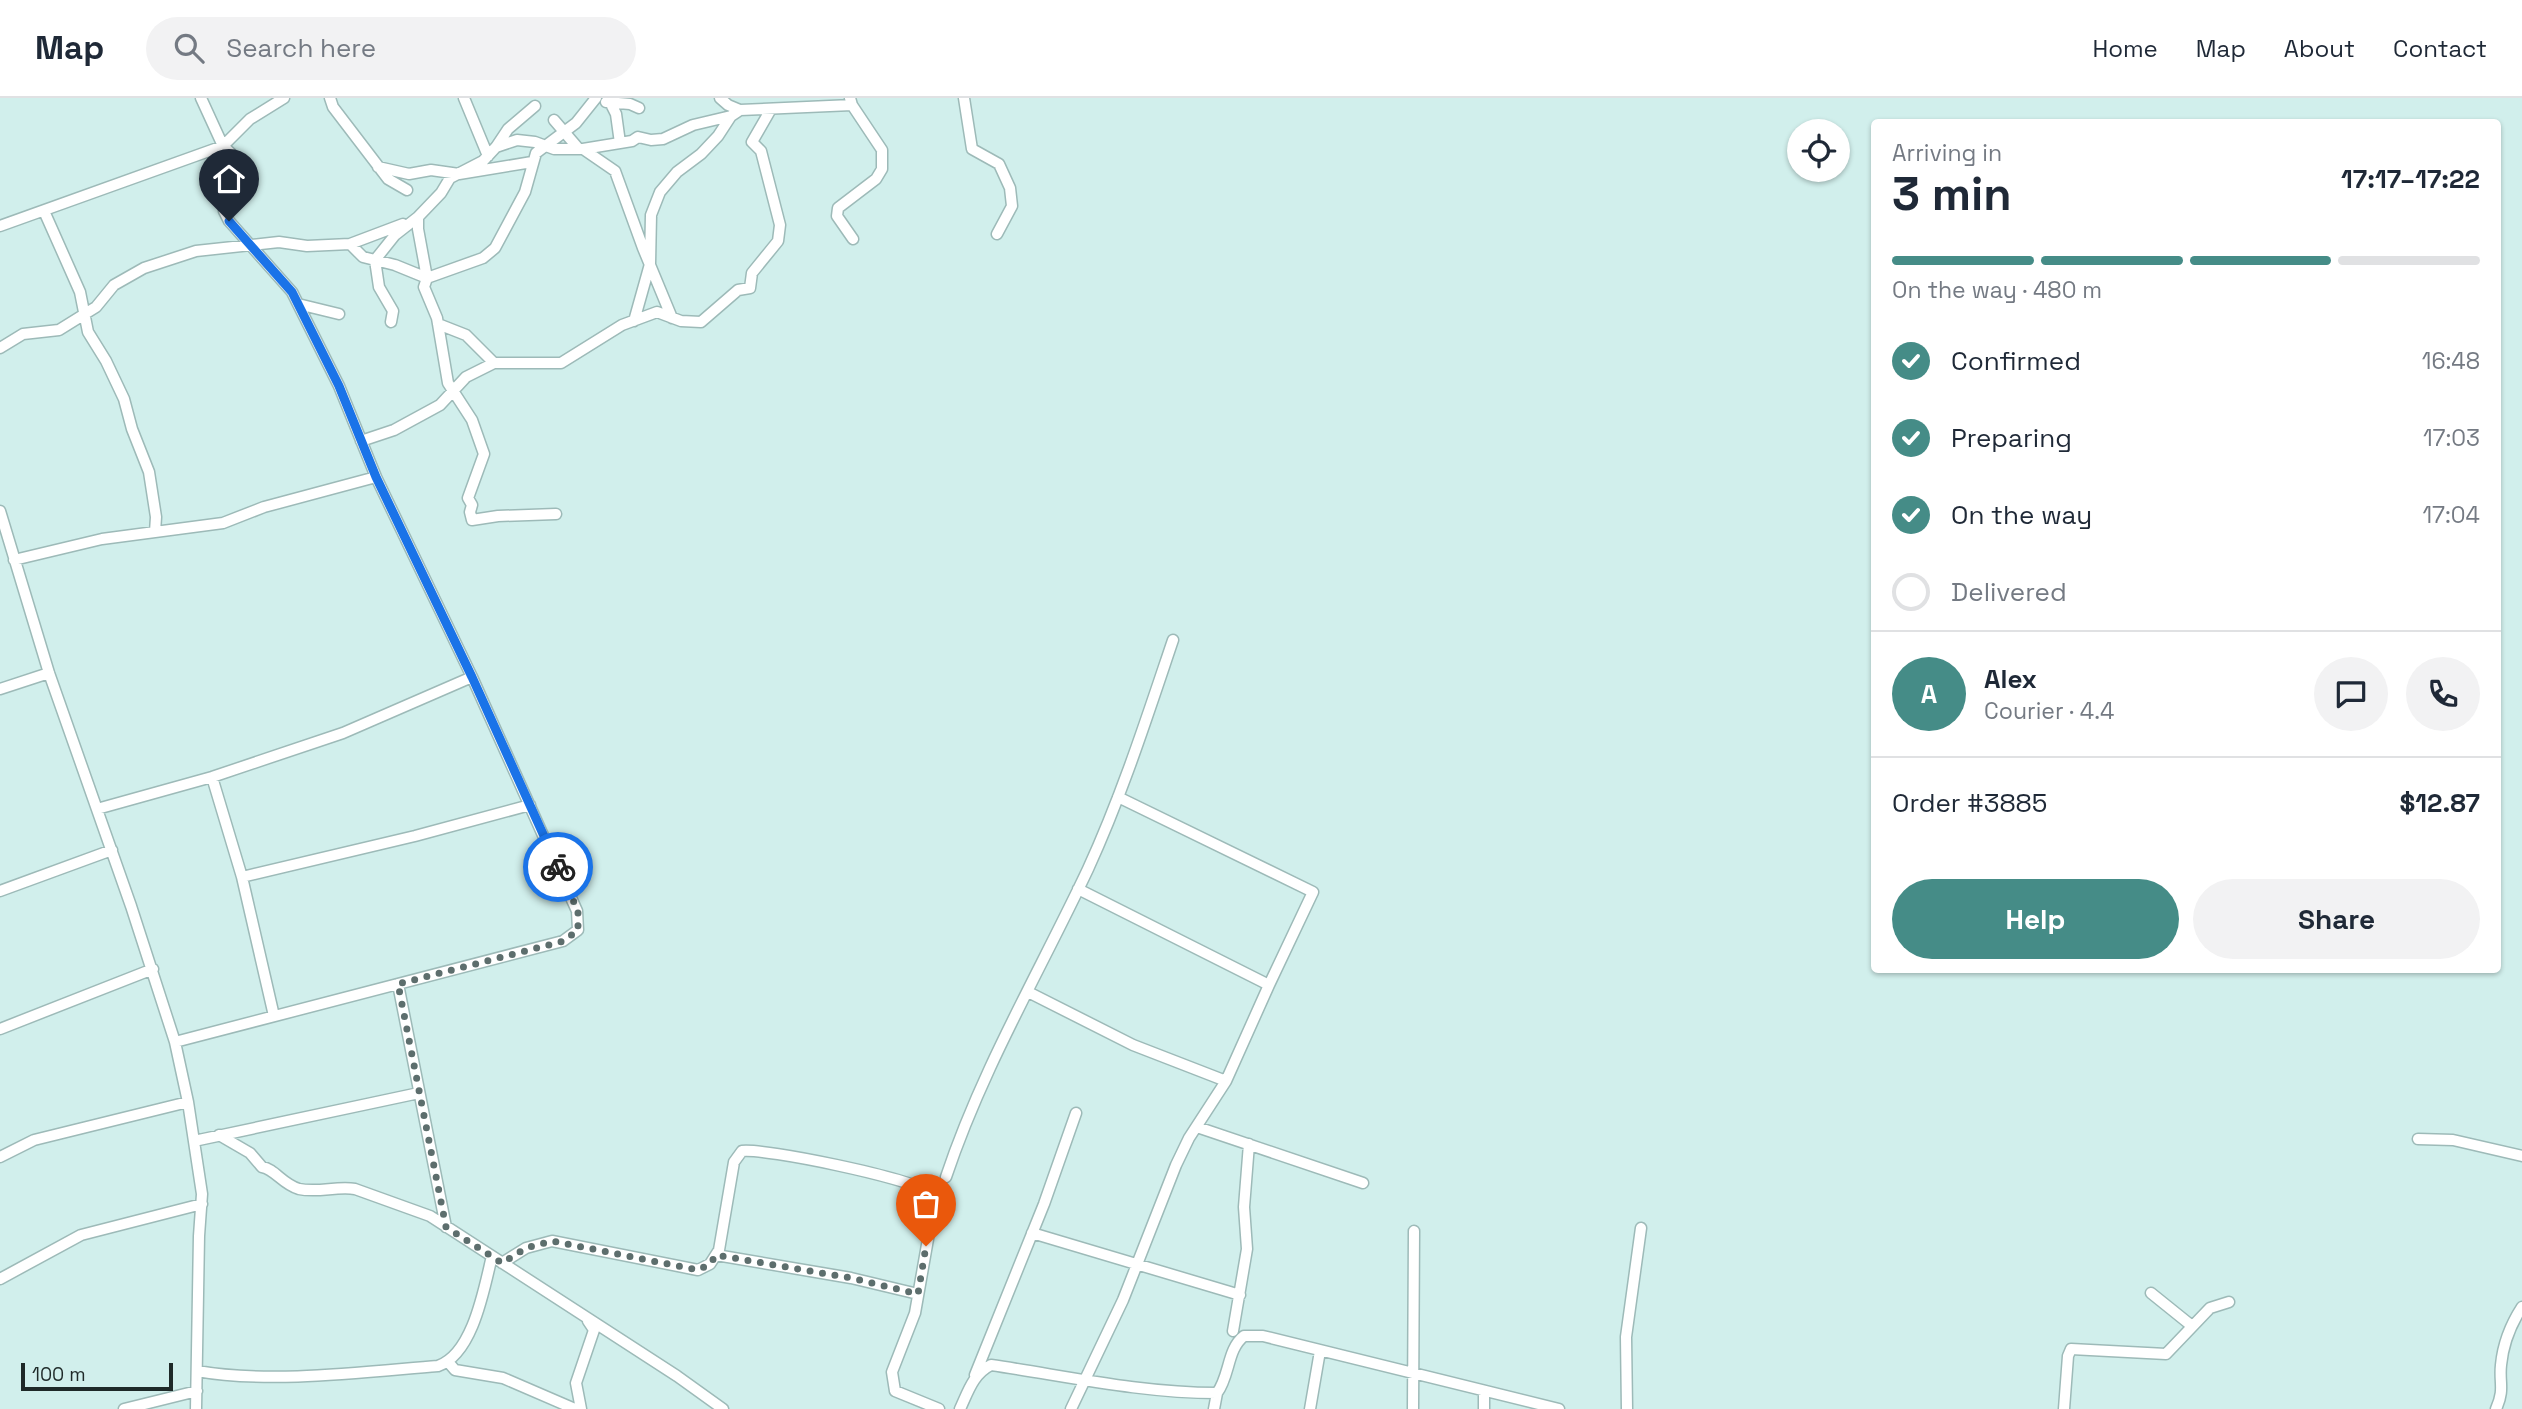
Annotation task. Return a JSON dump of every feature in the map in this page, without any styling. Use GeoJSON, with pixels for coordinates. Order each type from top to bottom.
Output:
{"type":"FeatureCollection","features":[{"type":"Feature","properties":{"kind":"street"},"geometry":{"type":"LineString","coordinates":[[175,1042],[564,941],[578,930],[578,911],[472,677],[376,477],[339,386],[292,292],[229,221],[224,211],[237,186],[240,171],[237,159],[223,146],[201,98]]}},
{"type":"Feature","properties":{"kind":"street"},"geometry":{"type":"LineString","coordinates":[[0,226],[223,146],[250,120],[284,98]]}},
{"type":"Feature","properties":{"kind":"street"},"geometry":{"type":"LineString","coordinates":[[330,98],[333,107],[388,179],[407,190]]}},
{"type":"Feature","properties":{"kind":"street"},"geometry":{"type":"LineString","coordinates":[[464,98],[492,152]]}},
{"type":"Feature","properties":{"kind":"street"},"geometry":{"type":"LineString","coordinates":[[720,98],[736,113]]}},
{"type":"Feature","properties":{"kind":"street"},"geometry":{"type":"LineString","coordinates":[[964,98],[972,149],[999,164],[1010,188],[1012,206],[998,234]]}},
{"type":"Feature","properties":{"kind":"street"},"geometry":{"type":"LineString","coordinates":[[350,244],[363,257],[427,278],[483,258],[495,248],[524,192],[536,153],[546,148],[583,116],[594,100],[609,100],[639,108]]}},
{"type":"Feature","properties":{"kind":"street"},"geometry":{"type":"LineString","coordinates":[[609,100],[616,114],[620,143]]}},
{"type":"Feature","properties":{"kind":"street"},"geometry":{"type":"LineString","coordinates":[[492,152],[517,140],[536,142],[546,148],[580,148],[620,143],[638,137],[663,139],[693,125],[736,113],[851,102],[882,150],[882,169],[876,179],[838,208],[836,216],[853,239]]}},
{"type":"Feature","properties":{"kind":"street"},"geometry":{"type":"LineString","coordinates":[[391,321],[393,311],[379,286],[376,260],[395,236],[441,193],[450,178],[483,161],[509,128],[535,106]]}},
{"type":"Feature","properties":{"kind":"street"},"geometry":{"type":"LineString","coordinates":[[361,441],[394,430],[440,405],[466,377],[494,363],[561,363],[590,343],[657,313],[681,321],[701,321],[738,290],[750,288],[752,273],[778,241],[780,225],[761,151],[752,142],[771,109]]}},
{"type":"Feature","properties":{"kind":"street"},"geometry":{"type":"LineString","coordinates":[[634,321],[650,264],[651,215],[660,192],[677,172],[701,154],[736,113]]}},
{"type":"Feature","properties":{"kind":"street"},"geometry":{"type":"LineString","coordinates":[[554,120],[580,148],[615,171],[672,317]]}},
{"type":"Feature","properties":{"kind":"street"},"geometry":{"type":"LineString","coordinates":[[509,128],[517,140]]}},
{"type":"Feature","properties":{"kind":"street"},"geometry":{"type":"LineString","coordinates":[[378,167],[409,174],[431,170],[459,174],[532,162]]}},
{"type":"Feature","properties":{"kind":"street"},"geometry":{"type":"LineString","coordinates":[[44,211],[80,292],[88,332],[124,398],[132,429],[149,472],[156,517],[155,532]]}},
{"type":"Feature","properties":{"kind":"street"},"geometry":{"type":"LineString","coordinates":[[418,217],[427,278],[424,287],[438,324],[445,374],[472,421],[484,454],[468,498],[472,505],[472,520],[498,516],[556,514]]}},
{"type":"Feature","properties":{"kind":"street"},"geometry":{"type":"LineString","coordinates":[[0,348],[23,334],[60,330],[96,307],[114,285],[144,268],[195,251],[279,242],[307,246],[350,244],[418,217]]}},
{"type":"Feature","properties":{"kind":"street"},"geometry":{"type":"LineString","coordinates":[[298,304],[339,313]]}},
{"type":"Feature","properties":{"kind":"street"},"geometry":{"type":"LineString","coordinates":[[438,324],[466,335],[494,363]]}},
{"type":"Feature","properties":{"kind":"street"},"geometry":{"type":"LineString","coordinates":[[14,561],[102,538],[223,523],[264,507],[376,477]]}},
{"type":"Feature","properties":{"kind":"street"},"geometry":{"type":"LineString","coordinates":[[0,511],[5,550],[14,561],[48,673],[153,970],[175,1042],[188,1102],[202,1194],[196,1409]]}},
{"type":"Feature","properties":{"kind":"street"},"geometry":{"type":"LineString","coordinates":[[946,1177],[971,1107],[1078,889],[1118,797],[1172,640]]}},
{"type":"Feature","properties":{"kind":"street"},"geometry":{"type":"LineString","coordinates":[[0,689],[48,673]]}},
{"type":"Feature","properties":{"kind":"street"},"geometry":{"type":"LineString","coordinates":[[97,809],[212,777],[342,733],[472,677]]}},
{"type":"Feature","properties":{"kind":"street"},"geometry":{"type":"LineString","coordinates":[[212,777],[242,877],[274,1016]]}},
{"type":"Feature","properties":{"kind":"street"},"geometry":{"type":"LineString","coordinates":[[1071,1409],[1138,1265],[1175,1165],[1226,1081],[1313,892],[1118,797]]}},
{"type":"Feature","properties":{"kind":"street"},"geometry":{"type":"LineString","coordinates":[[242,877],[403,839],[530,805]]}},
{"type":"Feature","properties":{"kind":"street"},"geometry":{"type":"LineString","coordinates":[[0,891],[111,850]]}},
{"type":"Feature","properties":{"kind":"street"},"geometry":{"type":"LineString","coordinates":[[1078,889],[1269,985]]}},
{"type":"Feature","properties":{"kind":"street"},"geometry":{"type":"LineString","coordinates":[[0,1030],[153,970]]}},
{"type":"Feature","properties":{"kind":"street"},"geometry":{"type":"LineString","coordinates":[[398,984],[446,1227]]}},
{"type":"Feature","properties":{"kind":"street"},"geometry":{"type":"LineString","coordinates":[[1028,992],[1133,1045],[1226,1081]]}},
{"type":"Feature","properties":{"kind":"street"},"geometry":{"type":"LineString","coordinates":[[194,1141],[419,1093]]}},
{"type":"Feature","properties":{"kind":"street"},"geometry":{"type":"LineString","coordinates":[[0,1157],[34,1140],[188,1102]]}},
{"type":"Feature","properties":{"kind":"street"},"geometry":{"type":"LineString","coordinates":[[960,1409],[1032,1233],[1076,1113]]}},
{"type":"Feature","properties":{"kind":"street"},"geometry":{"type":"LineString","coordinates":[[1197,1126],[1363,1183]]}},
{"type":"Feature","properties":{"kind":"street"},"geometry":{"type":"LineString","coordinates":[[219,1135],[250,1153],[262,1167],[270,1168],[280,1180],[295,1188],[355,1189],[430,1216],[723,1409]]}},
{"type":"Feature","properties":{"kind":"street"},"geometry":{"type":"LineString","coordinates":[[2418,1139],[2454,1140],[2522,1156]]}},
{"type":"Feature","properties":{"kind":"street"},"geometry":{"type":"LineString","coordinates":[[1233,1331],[1247,1249],[1244,1207],[1249,1144]]}},
{"type":"Feature","properties":{"kind":"street"},"geometry":{"type":"LineString","coordinates":[[502,1263],[526,1248],[552,1241],[698,1270],[710,1264],[719,1250],[734,1162],[742,1151],[755,1149],[779,1154],[878,1176],[927,1191],[934,1205],[915,1312],[892,1372],[895,1391],[939,1409]]}},
{"type":"Feature","properties":{"kind":"street"},"geometry":{"type":"LineString","coordinates":[[0,1279],[81,1235],[202,1204]]}},
{"type":"Feature","properties":{"kind":"street"},"geometry":{"type":"LineString","coordinates":[[1627,1409],[1626,1337],[1641,1228]]}},
{"type":"Feature","properties":{"kind":"street"},"geometry":{"type":"LineString","coordinates":[[1413,1409],[1414,1231]]}},
{"type":"Feature","properties":{"kind":"street"},"geometry":{"type":"LineString","coordinates":[[1032,1233],[1240,1296]]}},
{"type":"Feature","properties":{"kind":"street"},"geometry":{"type":"LineString","coordinates":[[716,1255],[851,1278],[918,1294]]}},
{"type":"Feature","properties":{"kind":"street"},"geometry":{"type":"LineString","coordinates":[[197,1371],[212,1374],[288,1376],[426,1367],[449,1363],[460,1351],[480,1306],[492,1256]]}},
{"type":"Feature","properties":{"kind":"street"},"geometry":{"type":"LineString","coordinates":[[2151,1293],[2192,1326]]}},
{"type":"Feature","properties":{"kind":"street"},"geometry":{"type":"LineString","coordinates":[[2064,1409],[2068,1356],[2071,1349],[2166,1354],[2210,1308],[2229,1302]]}},
{"type":"Feature","properties":{"kind":"street"},"geometry":{"type":"LineString","coordinates":[[2496,1409],[2503,1387],[2500,1367],[2503,1348],[2514,1319],[2522,1307]]}},
{"type":"Feature","properties":{"kind":"street"},"geometry":{"type":"LineString","coordinates":[[581,1409],[576,1382],[594,1330],[587,1318]]}},
{"type":"Feature","properties":{"kind":"street"},"geometry":{"type":"LineString","coordinates":[[1214,1409],[1217,1392],[1226,1377],[1236,1342],[1244,1336],[1263,1336],[1559,1409]]}},
{"type":"Feature","properties":{"kind":"street"},"geometry":{"type":"LineString","coordinates":[[1310,1409],[1320,1351]]}},
{"type":"Feature","properties":{"kind":"street"},"geometry":{"type":"LineString","coordinates":[[449,1363],[456,1370],[503,1378],[575,1409]]}},
{"type":"Feature","properties":{"kind":"street"},"geometry":{"type":"LineString","coordinates":[[972,1383],[982,1370],[991,1365],[1084,1380],[1193,1393],[1217,1392]]}},
{"type":"Feature","properties":{"kind":"street"},"geometry":{"type":"LineString","coordinates":[[124,1409],[197,1391]]}},
{"type":"Feature","properties":{"kind":"street"},"geometry":{"type":"LineString","coordinates":[[1484,1391],[1484,1409]]}},
{"type":"Feature","properties":{"kind":"way so far"},"geometry":{"type":"LineString","coordinates":[[558,867],[578,911],[578,930],[564,941],[398,984],[446,1227],[502,1263],[526,1248],[552,1241],[698,1270],[710,1264],[716,1255],[851,1278],[918,1294],[926,1246]]}},
{"type":"Feature","properties":{"kind":"route"},"geometry":{"type":"LineString","coordinates":[[229,221],[292,292],[339,386],[376,477],[472,677],[558,867]]}}]}
